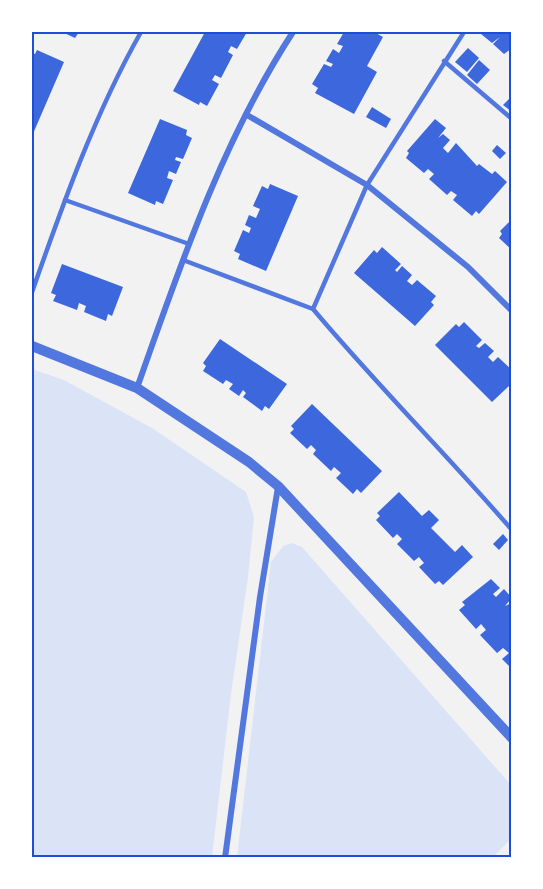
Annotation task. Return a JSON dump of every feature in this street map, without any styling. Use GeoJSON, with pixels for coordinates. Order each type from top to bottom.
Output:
{"type":"FeatureCollection","features":[{"type":"Feature","properties":{"kind":"street"},"geometry":{"type":"LineString","coordinates":[[137,387],[189,244],[220,168],[246,115],[293,32]]}},
{"type":"Feature","properties":{"kind":"street"},"geometry":{"type":"LineString","coordinates":[[246,115],[367,185],[468,267],[512,311]]}},
{"type":"Feature","properties":{"kind":"street"},"geometry":{"type":"LineString","coordinates":[[32,346],[137,387],[249,462],[278,486],[512,738]]}},
{"type":"Feature","properties":{"kind":"street"},"geometry":{"type":"LineString","coordinates":[[225,858],[260,597],[278,486]]}},
{"type":"Feature","properties":{"kind":"lane"},"geometry":{"type":"LineString","coordinates":[[32,292],[64,200],[124,62],[141,32]]}},
{"type":"Feature","properties":{"kind":"lane"},"geometry":{"type":"LineString","coordinates":[[313,309],[367,185],[464,32]]}},
{"type":"Feature","properties":{"kind":"lane"},"geometry":{"type":"LineString","coordinates":[[444,61],[512,119]]}},
{"type":"Feature","properties":{"kind":"lane"},"geometry":{"type":"LineString","coordinates":[[64,200],[189,244]]}},
{"type":"Feature","properties":{"kind":"lane"},"geometry":{"type":"LineString","coordinates":[[183,260],[313,309],[361,366],[447,456],[512,530]]}},
{"type":"Feature","properties":{"kind":"shaded area"},"geometry":{"type":"Polygon","coordinates":[[[32,369],[64,380],[152,428],[246,492],[254,517],[212,857],[32,857],[32,369]]]}},
{"type":"Feature","properties":{"kind":"shaded area"},"geometry":{"type":"Polygon","coordinates":[[[292,543],[302,547],[511,785],[511,839],[493,857],[237,857],[271,562],[283,546],[292,543]]]}},
{"type":"Feature","properties":{"kind":"building"},"geometry":{"type":"Polygon","coordinates":[[[62,32],[79,32],[75,38],[62,32]]]}},
{"type":"Feature","properties":{"kind":"building"},"geometry":{"type":"Polygon","coordinates":[[[205,32],[247,32],[237,49],[231,46],[228,52],[233,55],[221,78],[215,75],[212,80],[219,84],[207,106],[200,102],[199,105],[173,91],[205,32]]]}},
{"type":"Feature","properties":{"kind":"building"},"geometry":{"type":"Polygon","coordinates":[[[344,32],[374,32],[383,37],[367,66],[377,72],[354,114],[315,93],[318,88],[312,84],[324,64],[331,67],[333,64],[326,61],[333,49],[339,53],[343,46],[337,44],[344,32]]]}},
{"type":"Feature","properties":{"kind":"building"},"geometry":{"type":"Polygon","coordinates":[[[484,32],[512,32],[512,48],[504,54],[493,44],[500,37],[492,43],[481,34],[484,32]]]}},
{"type":"Feature","properties":{"kind":"building"},"geometry":{"type":"Polygon","coordinates":[[[468,48],[479,58],[467,72],[455,62],[468,48]]]}},
{"type":"Feature","properties":{"kind":"building"},"geometry":{"type":"Polygon","coordinates":[[[37,50],[64,62],[32,136],[32,53],[35,54],[37,50]]]}},
{"type":"Feature","properties":{"kind":"building"},"geometry":{"type":"Polygon","coordinates":[[[479,60],[490,70],[477,84],[467,75],[479,60]]]}},
{"type":"Feature","properties":{"kind":"building"},"geometry":{"type":"Polygon","coordinates":[[[512,96],[512,112],[503,105],[512,96]]]}},
{"type":"Feature","properties":{"kind":"building"},"geometry":{"type":"Polygon","coordinates":[[[372,107],[391,119],[386,128],[366,117],[372,107]]]}},
{"type":"Feature","properties":{"kind":"building"},"geometry":{"type":"Polygon","coordinates":[[[160,119],[187,130],[186,135],[192,138],[183,159],[176,157],[175,160],[181,162],[176,174],[169,171],[167,178],[173,180],[163,204],[156,201],[155,205],[128,193],[160,119]]]}},
{"type":"Feature","properties":{"kind":"building"},"geometry":{"type":"Polygon","coordinates":[[[435,119],[446,128],[438,138],[443,134],[450,140],[443,148],[448,153],[456,143],[477,166],[479,164],[492,174],[495,171],[507,182],[479,214],[476,211],[472,216],[453,200],[457,195],[451,191],[447,195],[429,179],[434,174],[428,169],[424,173],[406,158],[409,153],[407,151],[435,119]]]}},
{"type":"Feature","properties":{"kind":"building"},"geometry":{"type":"Polygon","coordinates":[[[497,145],[506,153],[500,159],[492,151],[497,145]]]}},
{"type":"Feature","properties":{"kind":"building"},"geometry":{"type":"Polygon","coordinates":[[[270,184],[298,196],[266,271],[238,259],[240,254],[234,251],[243,230],[249,233],[251,228],[245,225],[249,215],[256,218],[260,209],[253,206],[262,186],[268,189],[270,184]]]}},
{"type":"Feature","properties":{"kind":"building"},"geometry":{"type":"Polygon","coordinates":[[[512,219],[512,250],[499,238],[502,234],[500,231],[512,219]]]}},
{"type":"Feature","properties":{"kind":"building"},"geometry":{"type":"Polygon","coordinates":[[[382,247],[401,264],[395,270],[397,272],[402,266],[412,275],[407,281],[412,285],[417,280],[436,296],[431,302],[434,305],[415,326],[354,273],[374,250],[377,253],[382,247]]]}},
{"type":"Feature","properties":{"kind":"building"},"geometry":{"type":"Polygon","coordinates":[[[62,264],[123,287],[112,316],[108,314],[106,321],[84,312],[86,306],[79,303],[77,310],[53,301],[56,295],[51,293],[62,264]]]}},
{"type":"Feature","properties":{"kind":"building"},"geometry":{"type":"Polygon","coordinates":[[[464,322],[482,340],[476,346],[479,348],[485,343],[494,351],[488,357],[493,362],[498,357],[512,370],[512,383],[492,402],[435,345],[456,324],[459,327],[464,322]]]}},
{"type":"Feature","properties":{"kind":"building"},"geometry":{"type":"Polygon","coordinates":[[[220,339],[287,384],[269,409],[265,406],[262,411],[243,397],[246,393],[243,390],[239,396],[229,389],[233,384],[226,380],[223,384],[203,371],[206,366],[203,363],[220,339]]]}},
{"type":"Feature","properties":{"kind":"building"},"geometry":{"type":"Polygon","coordinates":[[[312,404],[382,471],[361,493],[357,489],[353,494],[336,478],[341,473],[334,467],[331,471],[313,454],[316,450],[311,445],[307,449],[290,433],[294,429],[291,426],[312,404]]]}},
{"type":"Feature","properties":{"kind":"building"},"geometry":{"type":"Polygon","coordinates":[[[399,492],[422,516],[429,510],[439,520],[431,528],[455,552],[462,545],[473,557],[443,585],[439,581],[435,584],[419,567],[424,563],[419,557],[414,561],[397,544],[402,539],[397,534],[393,538],[376,520],[380,516],[377,513],[399,492]]]}},
{"type":"Feature","properties":{"kind":"building"},"geometry":{"type":"Polygon","coordinates":[[[503,534],[508,540],[499,550],[493,544],[503,534]]]}},
{"type":"Feature","properties":{"kind":"building"},"geometry":{"type":"Polygon","coordinates":[[[491,579],[500,588],[493,594],[496,597],[504,589],[512,598],[505,606],[512,603],[512,669],[502,659],[509,653],[503,648],[497,653],[480,635],[486,630],[481,624],[476,629],[459,610],[465,605],[462,602],[491,579]]]}}]}
